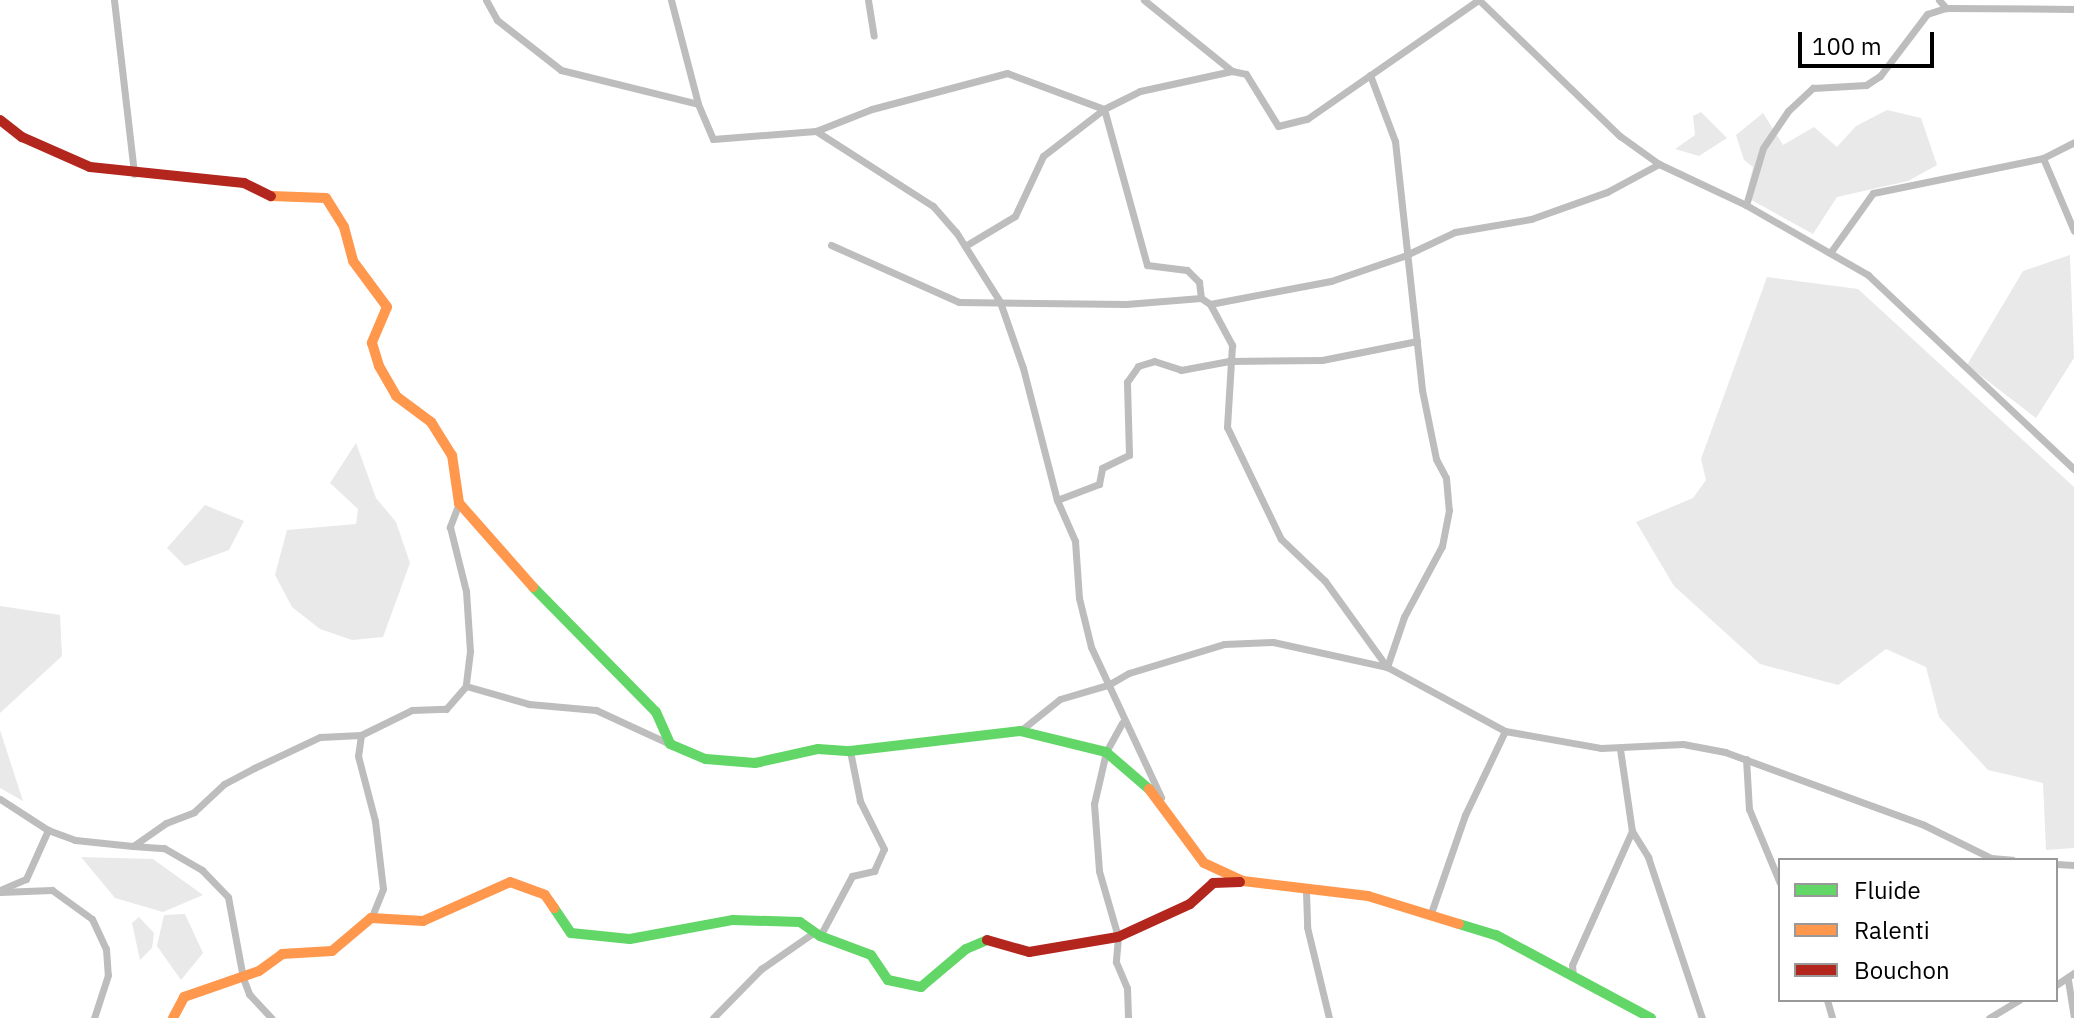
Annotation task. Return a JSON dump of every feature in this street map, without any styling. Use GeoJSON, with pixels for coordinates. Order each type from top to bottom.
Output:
{"type":"FeatureCollection","features":[{"type":"Feature","properties":{"kind":"street"},"geometry":{"type":"LineString","coordinates":[[114,0],[134,174]]}},
{"type":"Feature","properties":{"kind":"street"},"geometry":{"type":"LineString","coordinates":[[486,0],[497,20],[561,70],[588,81],[698,104]]}},
{"type":"Feature","properties":{"kind":"street"},"geometry":{"type":"LineString","coordinates":[[671,0],[698,104],[713,139],[816,131],[872,109],[1007,73],[1058,96],[1104,109]]}},
{"type":"Feature","properties":{"kind":"street"},"geometry":{"type":"LineString","coordinates":[[868,0],[874,36]]}},
{"type":"Feature","properties":{"kind":"street"},"geometry":{"type":"LineString","coordinates":[[1144,0],[1232,71]]}},
{"type":"Feature","properties":{"kind":"street"},"geometry":{"type":"LineString","coordinates":[[965,246],[1015,216],[1043,156],[1104,109],[1140,91],[1232,71],[1246,74],[1278,126],[1307,119],[1478,0],[1620,136],[1659,164],[1746,205],[1830,253],[1905,307],[2074,469]]}},
{"type":"Feature","properties":{"kind":"street"},"geometry":{"type":"LineString","coordinates":[[1939,0],[1946,8]]}},
{"type":"Feature","properties":{"kind":"street"},"geometry":{"type":"LineString","coordinates":[[1746,205],[1763,148],[1788,111],[1813,88],[1866,85],[1880,76],[1927,14],[1946,8],[2034,4],[2074,9]]}},
{"type":"Feature","properties":{"kind":"street"},"geometry":{"type":"LineString","coordinates":[[1370,75],[1395,141],[1404,256],[1422,390],[1436,459],[1446,478],[1449,510],[1442,546],[1404,617],[1387,667]]}},
{"type":"Feature","properties":{"kind":"street"},"geometry":{"type":"LineString","coordinates":[[1104,109],[1147,265],[1187,270],[1199,282],[1201,298]]}},
{"type":"Feature","properties":{"kind":"street"},"geometry":{"type":"LineString","coordinates":[[0,120],[22,137],[90,167],[134,174],[244,183],[272,196],[326,198],[344,227],[353,261],[387,307],[372,343],[379,366],[396,396],[431,422],[452,455],[459,503],[450,527],[466,591],[466,686],[446,709],[412,710],[361,735],[320,737],[254,768],[224,784],[194,812],[166,823],[133,846]]}},
{"type":"Feature","properties":{"kind":"street"},"geometry":{"type":"LineString","coordinates":[[816,131],[933,206],[965,246],[1000,302],[1023,368],[1057,500],[1075,541],[1079,598],[1091,647],[1122,723],[1166,806],[1204,863],[1243,881]]}},
{"type":"Feature","properties":{"kind":"street"},"geometry":{"type":"LineString","coordinates":[[1830,253],[1873,193],[2043,158],[2074,142]]}},
{"type":"Feature","properties":{"kind":"street"},"geometry":{"type":"LineString","coordinates":[[2043,158],[2074,231]]}},
{"type":"Feature","properties":{"kind":"street"},"geometry":{"type":"LineString","coordinates":[[1210,304],[1331,281],[1404,256],[1455,232],[1531,219],[1607,192],[1659,164]]}},
{"type":"Feature","properties":{"kind":"street"},"geometry":{"type":"LineString","coordinates":[[831,245],[959,302],[1126,304],[1201,298],[1210,304],[1232,345],[1229,361],[1232,395],[1227,427],[1281,539],[1325,581],[1387,667]]}},
{"type":"Feature","properties":{"kind":"street"},"geometry":{"type":"LineString","coordinates":[[1057,500],[1099,484],[1102,468],[1129,455],[1127,382],[1138,366],[1154,361],[1181,370],[1229,361],[1322,360],[1417,341]]}},
{"type":"Feature","properties":{"kind":"street"},"geometry":{"type":"LineString","coordinates":[[459,503],[580,640],[626,678],[656,712],[670,744]]}},
{"type":"Feature","properties":{"kind":"street"},"geometry":{"type":"LineString","coordinates":[[1020,731],[1060,699],[1108,685],[1129,673],[1224,644],[1273,642],[1387,667],[1505,731],[1620,749],[1683,744],[1746,759],[1924,825],[1991,858]]}},
{"type":"Feature","properties":{"kind":"street"},"geometry":{"type":"LineString","coordinates":[[466,686],[529,704],[596,710],[706,759],[755,763],[818,749],[850,751],[1020,731],[1106,752],[1166,806]]}},
{"type":"Feature","properties":{"kind":"street"},"geometry":{"type":"LineString","coordinates":[[1122,723],[1106,752],[1094,804],[1095,840],[1118,937],[1116,962],[1127,988],[1128,1018]]}},
{"type":"Feature","properties":{"kind":"street"},"geometry":{"type":"LineString","coordinates":[[1430,916],[1465,815],[1505,731]]}},
{"type":"Feature","properties":{"kind":"street"},"geometry":{"type":"LineString","coordinates":[[173,1018],[184,997],[222,980],[243,978],[282,954],[332,951],[371,918],[383,889],[375,821],[358,756],[361,735]]}},
{"type":"Feature","properties":{"kind":"street"},"geometry":{"type":"LineString","coordinates":[[1620,749],[1632,831],[1648,857],[1702,1018]]}},
{"type":"Feature","properties":{"kind":"street"},"geometry":{"type":"LineString","coordinates":[[820,936],[852,876],[874,871],[884,849],[860,801],[850,751]]}},
{"type":"Feature","properties":{"kind":"street"},"geometry":{"type":"LineString","coordinates":[[1746,759],[1749,809],[1778,878]]}},
{"type":"Feature","properties":{"kind":"street"},"geometry":{"type":"LineString","coordinates":[[0,799],[48,830],[75,840],[164,848],[202,870],[228,897],[243,978],[249,994],[271,1018]]}},
{"type":"Feature","properties":{"kind":"street"},"geometry":{"type":"LineString","coordinates":[[0,891],[26,879],[48,830]]}},
{"type":"Feature","properties":{"kind":"street"},"geometry":{"type":"LineString","coordinates":[[1573,976],[1572,965],[1632,831]]}},
{"type":"Feature","properties":{"kind":"street"},"geometry":{"type":"LineString","coordinates":[[713,1018],[761,969],[813,933],[871,955],[888,980],[921,987],[966,949],[991,938],[1029,952],[1118,937],[1190,904],[1213,883],[1243,881],[1306,892],[1368,896],[1496,935],[1651,1018]]}},
{"type":"Feature","properties":{"kind":"street"},"geometry":{"type":"LineString","coordinates":[[371,918],[423,921],[510,882],[545,895],[571,933],[603,939],[733,920],[800,922],[820,936]]}},
{"type":"Feature","properties":{"kind":"street"},"geometry":{"type":"LineString","coordinates":[[0,891],[52,890],[92,919],[106,949],[108,975],[94,1018]]}},
{"type":"Feature","properties":{"kind":"street"},"geometry":{"type":"LineString","coordinates":[[1306,892],[1307,927],[1329,1018]]}},
{"type":"Feature","properties":{"kind":"street"},"geometry":{"type":"LineString","coordinates":[[2058,984],[2074,973]]}},
{"type":"Feature","properties":{"kind":"street"},"geometry":{"type":"LineString","coordinates":[[2068,980],[2074,1016]]}},
{"type":"Feature","properties":{"kind":"street"},"geometry":{"type":"LineString","coordinates":[[1989,1018],[2016,1002]]}},
{"type":"Feature","properties":{"kind":"shaded area"},"geometry":{"type":"Polygon","coordinates":[[[1887,110],[1921,118],[1937,165],[1908,181],[1837,197],[1813,234],[1746,197],[1753,167],[1744,160],[1736,135],[1763,113],[1783,145],[1814,127],[1837,147],[1856,126],[1887,110]]]}},
{"type":"Feature","properties":{"kind":"shaded area"},"geometry":{"type":"Polygon","coordinates":[[[1701,112],[1727,138],[1699,156],[1675,149],[1695,135],[1693,116],[1701,112]]]}},
{"type":"Feature","properties":{"kind":"shaded area"},"geometry":{"type":"Polygon","coordinates":[[[2070,255],[2074,358],[2036,418],[1967,365],[2023,271],[2070,255]]]}},
{"type":"Feature","properties":{"kind":"shaded area"},"geometry":{"type":"Polygon","coordinates":[[[1767,277],[1858,289],[2074,487],[2074,848],[2046,850],[2043,783],[1988,770],[1939,717],[1926,667],[1886,649],[1838,685],[1760,664],[1674,586],[1636,522],[1693,498],[1706,480],[1701,459],[1767,277]]]}},
{"type":"Feature","properties":{"kind":"shaded area"},"geometry":{"type":"Polygon","coordinates":[[[356,443],[376,498],[396,522],[410,563],[383,637],[352,640],[320,629],[292,607],[275,575],[287,530],[356,524],[358,509],[330,483],[356,443]]]}},
{"type":"Feature","properties":{"kind":"shaded area"},"geometry":{"type":"Polygon","coordinates":[[[205,505],[244,521],[229,550],[185,566],[167,548],[205,505]]]}},
{"type":"Feature","properties":{"kind":"shaded area"},"geometry":{"type":"Polygon","coordinates":[[[0,606],[60,615],[62,656],[0,713],[0,606]]]}},
{"type":"Feature","properties":{"kind":"shaded area"},"geometry":{"type":"Polygon","coordinates":[[[0,730],[23,801],[0,788],[0,730]]]}},
{"type":"Feature","properties":{"kind":"shaded area"},"geometry":{"type":"Polygon","coordinates":[[[81,857],[153,859],[203,895],[163,912],[115,898],[81,857]]]}},
{"type":"Feature","properties":{"kind":"shaded area"},"geometry":{"type":"Polygon","coordinates":[[[185,914],[203,953],[181,980],[157,946],[164,915],[185,914]]]}},
{"type":"Feature","properties":{"kind":"shaded area"},"geometry":{"type":"Polygon","coordinates":[[[139,917],[154,933],[152,948],[140,960],[132,923],[139,917]]]}},
{"type":"Feature","properties":{"kind":"traffic: fast"},"geometry":{"type":"LineString","coordinates":[[533,587],[656,712],[670,744],[706,759],[755,763],[818,749],[850,751],[1020,731],[1106,752],[1149,789]]}},
{"type":"Feature","properties":{"kind":"traffic: fast"},"geometry":{"type":"LineString","coordinates":[[554,908],[571,933],[630,939],[733,920],[800,922],[820,936],[871,955],[888,980],[921,987],[966,949],[987,940]]}},
{"type":"Feature","properties":{"kind":"traffic: fast"},"geometry":{"type":"LineString","coordinates":[[1459,924],[1496,935],[1651,1018]]}},
{"type":"Feature","properties":{"kind":"traffic: slow"},"geometry":{"type":"LineString","coordinates":[[271,196],[326,198],[344,227],[353,261],[387,307],[372,343],[379,366],[396,396],[431,422],[452,455],[459,503],[533,587]]}},
{"type":"Feature","properties":{"kind":"traffic: slow"},"geometry":{"type":"LineString","coordinates":[[1149,789],[1204,863],[1243,881],[1368,896],[1459,924]]}},
{"type":"Feature","properties":{"kind":"traffic: slow"},"geometry":{"type":"LineString","coordinates":[[173,1018],[184,997],[259,971],[282,954],[332,951],[371,918],[423,921],[510,882],[545,895],[554,908]]}},
{"type":"Feature","properties":{"kind":"traffic: jam"},"geometry":{"type":"LineString","coordinates":[[0,120],[22,137],[90,167],[244,183],[271,196]]}},
{"type":"Feature","properties":{"kind":"traffic: jam"},"geometry":{"type":"LineString","coordinates":[[987,940],[1029,952],[1118,937],[1190,904],[1213,883],[1240,882]]}}]}
